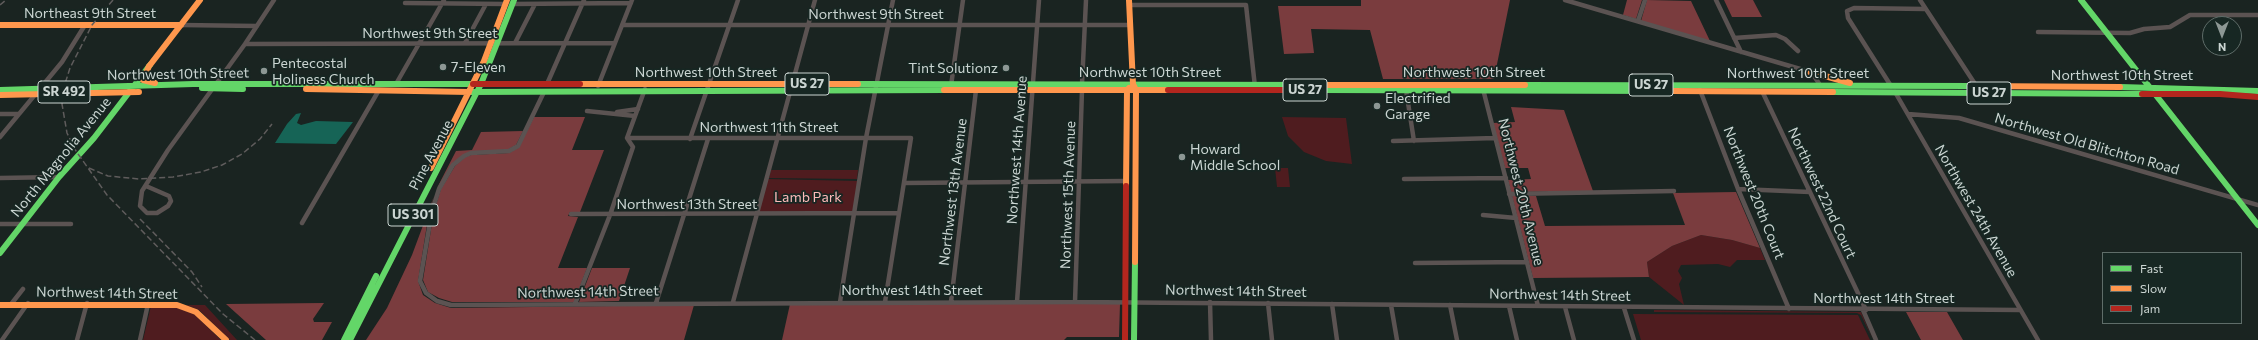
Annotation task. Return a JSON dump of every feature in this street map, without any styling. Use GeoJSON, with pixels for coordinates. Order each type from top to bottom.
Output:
{"type":"FeatureCollection","features":[{"type":"Feature","properties":{"kind":"main road","name":"North Magnolia Avenue"},"geometry":{"type":"LineString","coordinates":[[0,253],[60,177],[94,138],[200,0]]}},
{"type":"Feature","properties":{"kind":"main road"},"geometry":{"type":"LineString","coordinates":[[2081,0],[2258,225]]}},
{"type":"Feature","properties":{"kind":"main road","name":"Pine Avenue"},"geometry":{"type":"LineString","coordinates":[[344,340],[473,84],[510,2]]}},
{"type":"Feature","properties":{"kind":"main road","name":"Pine Avenue"},"geometry":{"type":"LineString","coordinates":[[350,340],[481,84],[498,43],[510,2]]}},
{"type":"Feature","properties":{"kind":"main road"},"geometry":{"type":"LineString","coordinates":[[1129,2],[1133,84],[1136,90],[1134,340]]}},
{"type":"Feature","properties":{"kind":"main road","name":"Northeast 9th Street"},"geometry":{"type":"LineString","coordinates":[[0,25],[181,25]]}},
{"type":"Feature","properties":{"kind":"main road"},"geometry":{"type":"LineString","coordinates":[[149,66],[143,78],[146,82],[185,84]]}},
{"type":"Feature","properties":{"kind":"main road"},"geometry":{"type":"LineString","coordinates":[[1807,71],[1860,86]]}},
{"type":"Feature","properties":{"kind":"main road","name":"Northwest 10th Street"},"geometry":{"type":"LineString","coordinates":[[130,90],[185,84],[215,86],[481,84],[598,87],[1082,87],[1133,84],[1255,87],[1482,87],[1605,85],[1700,88],[1762,92],[2154,94],[2258,97]]}},
{"type":"Feature","properties":{"kind":"main road"},"geometry":{"type":"LineString","coordinates":[[1125,340],[1127,90],[1133,84]]}},
{"type":"Feature","properties":{"kind":"main road"},"geometry":{"type":"LineString","coordinates":[[1594,91],[1598,87],[1605,85]]}},
{"type":"Feature","properties":{"kind":"main road","name":"Northwest 10th Street"},"geometry":{"type":"LineString","coordinates":[[1381,87],[1406,90],[1482,87],[1594,91],[1759,85],[2149,87],[2258,91]]}},
{"type":"Feature","properties":{"kind":"main road","name":"SR 492"},"geometry":{"type":"LineString","coordinates":[[0,90],[130,90],[215,86],[469,92]]}},
{"type":"Feature","properties":{"kind":"main road","name":"Northwest 10th Street"},"geometry":{"type":"LineString","coordinates":[[469,92],[544,92],[598,87]]}},
{"type":"Feature","properties":{"kind":"main road","name":"Northwest 10th Street"},"geometry":{"type":"LineString","coordinates":[[1082,87],[1136,90],[1255,87]]}},
{"type":"Feature","properties":{"kind":"main road"},"geometry":{"type":"LineString","coordinates":[[2066,87],[2071,94]]}},
{"type":"Feature","properties":{"kind":"main road","name":"SR 492"},"geometry":{"type":"LineString","coordinates":[[0,95],[39,90]]}},
{"type":"Feature","properties":{"kind":"main road","name":"Northwest 14th Street"},"geometry":{"type":"LineString","coordinates":[[0,305],[12,303],[177,305],[196,312],[226,340]]}},
{"type":"Feature","properties":{"kind":"street"},"geometry":{"type":"LineString","coordinates":[[146,186],[169,196],[171,200],[168,206],[154,213],[147,213],[142,209],[139,199],[146,186],[274,0]]}},
{"type":"Feature","properties":{"kind":"street"},"geometry":{"type":"LineString","coordinates":[[690,138],[738,0]]}},
{"type":"Feature","properties":{"kind":"street"},"geometry":{"type":"LineString","coordinates":[[733,302],[815,0]]}},
{"type":"Feature","properties":{"kind":"street"},"geometry":{"type":"LineString","coordinates":[[840,302],[866,138],[894,0]]}},
{"type":"Feature","properties":{"kind":"street"},"geometry":{"type":"LineString","coordinates":[[951,87],[963,0]]}},
{"type":"Feature","properties":{"kind":"street","name":"Northwest 14th Avenue"},"geometry":{"type":"LineString","coordinates":[[1017,302],[1039,0]]}},
{"type":"Feature","properties":{"kind":"street","name":"Northwest 15th Avenue"},"geometry":{"type":"LineString","coordinates":[[1075,302],[1086,0]]}},
{"type":"Feature","properties":{"kind":"street"},"geometry":{"type":"LineString","coordinates":[[1565,0],[1578,2],[1807,71],[1814,76],[1820,86]]}},
{"type":"Feature","properties":{"kind":"street"},"geometry":{"type":"LineString","coordinates":[[1638,21],[1644,0]]}},
{"type":"Feature","properties":{"kind":"street"},"geometry":{"type":"LineString","coordinates":[[1716,0],[1741,52]]}},
{"type":"Feature","properties":{"kind":"street"},"geometry":{"type":"LineString","coordinates":[[1920,0],[1981,93]]}},
{"type":"Feature","properties":{"kind":"street"},"geometry":{"type":"LineString","coordinates":[[405,3],[443,2],[486,4],[510,2],[535,4],[631,2],[598,87]]}},
{"type":"Feature","properties":{"kind":"street"},"geometry":{"type":"LineString","coordinates":[[396,84],[443,2]]}},
{"type":"Feature","properties":{"kind":"street"},"geometry":{"type":"LineString","coordinates":[[547,85],[583,2]]}},
{"type":"Feature","properties":{"kind":"street"},"geometry":{"type":"LineString","coordinates":[[1129,2],[1190,2],[1246,5],[1255,87]]}},
{"type":"Feature","properties":{"kind":"street"},"geometry":{"type":"LineString","coordinates":[[466,43],[486,4]]}},
{"type":"Feature","properties":{"kind":"street"},"geometry":{"type":"LineString","coordinates":[[514,43],[535,4]]}},
{"type":"Feature","properties":{"kind":"street","name":"Northwest 24th Avenue"},"geometry":{"type":"LineString","coordinates":[[1925,8],[1854,8],[1846,11],[1848,18],[1908,114],[2038,340]]}},
{"type":"Feature","properties":{"kind":"street"},"geometry":{"type":"LineString","coordinates":[[2038,32],[2130,33],[2144,29],[2170,27],[2190,15],[2258,15]]}},
{"type":"Feature","properties":{"kind":"street"},"geometry":{"type":"LineString","coordinates":[[0,137],[70,51],[85,25]]}},
{"type":"Feature","properties":{"kind":"street"},"geometry":{"type":"LineString","coordinates":[[181,25],[257,26]]}},
{"type":"Feature","properties":{"kind":"street","name":"Northwest 9th Street"},"geometry":{"type":"LineString","coordinates":[[622,25],[1129,25]]}},
{"type":"Feature","properties":{"kind":"street"},"geometry":{"type":"LineString","coordinates":[[1734,38],[1776,35],[1785,39],[1798,51]]}},
{"type":"Feature","properties":{"kind":"street","name":"Northwest 9th Street"},"geometry":{"type":"LineString","coordinates":[[245,44],[614,43]]}},
{"type":"Feature","properties":{"kind":"street","name":"Northwest 22nd Court"},"geometry":{"type":"LineString","coordinates":[[1759,85],[1810,192],[1864,310],[1876,340]]}},
{"type":"Feature","properties":{"kind":"street"},"geometry":{"type":"LineString","coordinates":[[575,304],[610,215],[633,147],[627,138],[646,87]]}},
{"type":"Feature","properties":{"kind":"street","name":"Northwest 13th Avenue"},"geometry":{"type":"LineString","coordinates":[[951,302],[976,87]]}},
{"type":"Feature","properties":{"kind":"street","name":"Northwest 20th Avenue"},"geometry":{"type":"LineString","coordinates":[[1482,87],[1538,306]]}},
{"type":"Feature","properties":{"kind":"street","name":"Northwest 20th Court"},"geometry":{"type":"LineString","coordinates":[[1700,88],[1738,189],[1789,309]]}},
{"type":"Feature","properties":{"kind":"street"},"geometry":{"type":"LineString","coordinates":[[302,223],[379,90]]}},
{"type":"Feature","properties":{"kind":"street"},"geometry":{"type":"LineString","coordinates":[[1406,90],[1414,141]]}},
{"type":"Feature","properties":{"kind":"street","name":"Northwest 14th Street"},"geometry":{"type":"LineString","coordinates":[[544,92],[518,146],[509,151],[471,153],[464,156],[453,165],[439,189],[432,211],[420,281],[426,294],[437,301],[451,305],[733,302],[1210,302],[1624,308],[2020,310]]}},
{"type":"Feature","properties":{"kind":"street"},"geometry":{"type":"LineString","coordinates":[[611,113],[638,109]]}},
{"type":"Feature","properties":{"kind":"street"},"geometry":{"type":"LineString","coordinates":[[587,111],[635,116]]}},
{"type":"Feature","properties":{"kind":"street"},"geometry":{"type":"LineString","coordinates":[[0,114],[19,114]]}},
{"type":"Feature","properties":{"kind":"street","name":"Northwest Old Blitchton Road"},"geometry":{"type":"LineString","coordinates":[[1908,114],[1959,118],[2258,205]]}},
{"type":"Feature","properties":{"kind":"street","name":"Northwest 11th Street"},"geometry":{"type":"LineString","coordinates":[[627,138],[911,138],[904,182]]}},
{"type":"Feature","properties":{"kind":"street"},"geometry":{"type":"LineString","coordinates":[[1393,141],[1495,138]]}},
{"type":"Feature","properties":{"kind":"street"},"geometry":{"type":"LineString","coordinates":[[656,303],[708,139]]}},
{"type":"Feature","properties":{"kind":"street"},"geometry":{"type":"LineString","coordinates":[[0,178],[60,177]]}},
{"type":"Feature","properties":{"kind":"street"},"geometry":{"type":"LineString","coordinates":[[1404,178],[1506,178]]}},
{"type":"Feature","properties":{"kind":"street"},"geometry":{"type":"LineString","coordinates":[[885,302],[904,182],[965,183],[1126,181]]}},
{"type":"Feature","properties":{"kind":"street"},"geometry":{"type":"LineString","coordinates":[[1738,189],[1810,192]]}},
{"type":"Feature","properties":{"kind":"street"},"geometry":{"type":"LineString","coordinates":[[1509,194],[1674,191]]}},
{"type":"Feature","properties":{"kind":"street","name":"Northwest 13th Street"},"geometry":{"type":"LineString","coordinates":[[572,214],[757,215],[899,213]]}},
{"type":"Feature","properties":{"kind":"street"},"geometry":{"type":"LineString","coordinates":[[1483,215],[1516,218]]}},
{"type":"Feature","properties":{"kind":"street"},"geometry":{"type":"LineString","coordinates":[[0,224],[71,224]]}},
{"type":"Feature","properties":{"kind":"street"},"geometry":{"type":"LineString","coordinates":[[1415,264],[1526,262]]}},
{"type":"Feature","properties":{"kind":"street"},"geometry":{"type":"LineString","coordinates":[[12,303],[23,289]]}},
{"type":"Feature","properties":{"kind":"street"},"geometry":{"type":"LineString","coordinates":[[1210,302],[1211,340]]}},
{"type":"Feature","properties":{"kind":"street"},"geometry":{"type":"LineString","coordinates":[[2,340],[28,303]]}},
{"type":"Feature","properties":{"kind":"street"},"geometry":{"type":"LineString","coordinates":[[77,340],[87,303]]}},
{"type":"Feature","properties":{"kind":"street"},"geometry":{"type":"LineString","coordinates":[[1268,303],[1272,340]]}},
{"type":"Feature","properties":{"kind":"street"},"geometry":{"type":"LineString","coordinates":[[140,340],[148,304]]}},
{"type":"Feature","properties":{"kind":"street"},"geometry":{"type":"LineString","coordinates":[[1332,304],[1337,340]]}},
{"type":"Feature","properties":{"kind":"street"},"geometry":{"type":"LineString","coordinates":[[1391,305],[1397,340]]}},
{"type":"Feature","properties":{"kind":"street"},"geometry":{"type":"LineString","coordinates":[[1450,305],[1457,340]]}},
{"type":"Feature","properties":{"kind":"street"},"geometry":{"type":"LineString","coordinates":[[1509,306],[1517,340]]}},
{"type":"Feature","properties":{"kind":"street"},"geometry":{"type":"LineString","coordinates":[[1565,307],[1574,340]]}},
{"type":"Feature","properties":{"kind":"street"},"geometry":{"type":"LineString","coordinates":[[1624,308],[1634,340]]}},
{"type":"Feature","properties":{"kind":"green space"},"geometry":{"type":"Polygon","coordinates":[[[1282,117],[1346,118],[1352,164],[1326,161],[1304,152],[1288,136],[1282,117]]]}},
{"type":"Feature","properties":{"kind":"green space"},"geometry":{"type":"Polygon","coordinates":[[[1275,168],[1288,168],[1290,187],[1277,187],[1275,168]]]}},
{"type":"Feature","properties":{"kind":"green space"},"geometry":{"type":"Polygon","coordinates":[[[771,170],[858,170],[857,179],[769,178],[771,170]]]}},
{"type":"Feature","properties":{"kind":"green space","name":"Lamb Park"},"geometry":{"type":"Polygon","coordinates":[[[767,179],[859,181],[853,213],[757,215],[767,179]]]}},
{"type":"Feature","properties":{"kind":"green space"},"geometry":{"type":"Polygon","coordinates":[[[1701,235],[1732,240],[1760,248],[1765,260],[1737,260],[1730,267],[1718,264],[1681,265],[1678,271],[1682,278],[1679,284],[1684,305],[1649,277],[1647,262],[1672,246],[1701,235]]]}},
{"type":"Feature","properties":{"kind":"green space"},"geometry":{"type":"Polygon","coordinates":[[[186,305],[205,305],[237,340],[230,340],[199,310],[186,305]]]}},
{"type":"Feature","properties":{"kind":"green space"},"geometry":{"type":"Polygon","coordinates":[[[151,306],[175,307],[194,314],[221,340],[143,340],[151,306]]]}},
{"type":"Feature","properties":{"kind":"green space"},"geometry":{"type":"Polygon","coordinates":[[[1654,310],[1861,312],[1873,340],[1861,315],[1857,313],[1654,312],[1654,310]]]}},
{"type":"Feature","properties":{"kind":"green space"},"geometry":{"type":"Polygon","coordinates":[[[1633,314],[1858,315],[1870,340],[1641,340],[1633,314]]]}},
{"type":"Feature","properties":{"kind":"shaded area"},"geometry":{"type":"Polygon","coordinates":[[[1361,0],[1510,0],[1494,79],[1383,79],[1370,30],[1311,29],[1314,53],[1284,54],[1278,6],[1361,6],[1361,0]]]}},
{"type":"Feature","properties":{"kind":"shaded area"},"geometry":{"type":"Polygon","coordinates":[[[1627,0],[1642,0],[1636,19],[1623,15],[1627,0]]]}},
{"type":"Feature","properties":{"kind":"shaded area"},"geometry":{"type":"Polygon","coordinates":[[[1647,0],[1691,1],[1710,41],[1641,21],[1647,0]]]}},
{"type":"Feature","properties":{"kind":"shaded area"},"geometry":{"type":"Polygon","coordinates":[[[1724,0],[1753,0],[1762,17],[1732,17],[1724,0]]]}},
{"type":"Feature","properties":{"kind":"shaded area"},"geometry":{"type":"Polygon","coordinates":[[[1511,107],[1564,110],[1593,191],[1511,192],[1508,180],[1531,179],[1528,168],[1505,168],[1493,123],[1515,122],[1511,107]]]}},
{"type":"Feature","properties":{"kind":"shaded area"},"geometry":{"type":"Polygon","coordinates":[[[301,113],[297,123],[301,125],[316,121],[353,122],[336,144],[275,143],[287,124],[296,114],[301,113]]]}},
{"type":"Feature","properties":{"kind":"shaded area"},"geometry":{"type":"Polygon","coordinates":[[[534,117],[585,117],[572,150],[604,150],[580,212],[570,212],[568,216],[578,217],[558,268],[587,268],[574,302],[452,302],[439,298],[428,292],[423,280],[434,211],[441,189],[455,166],[465,157],[471,155],[509,153],[519,147],[534,117]]]}},
{"type":"Feature","properties":{"kind":"shaded area"},"geometry":{"type":"Polygon","coordinates":[[[523,131],[516,145],[509,149],[463,155],[437,188],[456,151],[472,150],[481,132],[523,131]]]}},
{"type":"Feature","properties":{"kind":"shaded area"},"geometry":{"type":"Polygon","coordinates":[[[1736,192],[1760,248],[1732,240],[1701,235],[1672,246],[1647,262],[1649,277],[1533,278],[1512,196],[1536,196],[1545,226],[1685,225],[1673,193],[1736,192]]]}},
{"type":"Feature","properties":{"kind":"shaded area"},"geometry":{"type":"Polygon","coordinates":[[[434,196],[429,212],[418,281],[423,295],[435,303],[451,308],[694,305],[684,340],[366,340],[387,308],[412,255],[434,196]]]}},
{"type":"Feature","properties":{"kind":"shaded area"},"geometry":{"type":"Polygon","coordinates":[[[592,268],[630,268],[619,301],[579,302],[592,268]]]}},
{"type":"Feature","properties":{"kind":"shaded area"},"geometry":{"type":"Polygon","coordinates":[[[324,303],[313,319],[314,322],[332,322],[322,340],[266,340],[226,304],[324,303]]]}},
{"type":"Feature","properties":{"kind":"shaded area"},"geometry":{"type":"Polygon","coordinates":[[[790,304],[1120,304],[1119,337],[1067,337],[1064,340],[782,340],[790,304]]]}},
{"type":"Feature","properties":{"kind":"shaded area"},"geometry":{"type":"Polygon","coordinates":[[[1906,312],[1947,312],[1963,340],[1921,340],[1906,312]]]}},
{"type":"Feature","properties":{"kind":"railway"},"geometry":{"type":"LineString","coordinates":[[0,5],[6,0]]}},
{"type":"Feature","properties":{"kind":"railway"},"geometry":{"type":"LineString","coordinates":[[113,0],[92,25],[70,68],[64,87],[62,104],[67,133],[76,151],[107,195],[223,314],[255,340]]}},
{"type":"Feature","properties":{"kind":"railway"},"geometry":{"type":"LineString","coordinates":[[89,168],[108,176],[139,179],[173,177],[201,172],[222,165],[242,154],[260,139],[272,124]]}},
{"type":"Feature","properties":{"kind":"railway"},"geometry":{"type":"LineString","coordinates":[[140,219],[192,272],[202,287]]}},
{"type":"Feature","properties":{"kind":"traffic: fast"},"geometry":{"type":"LineString","coordinates":[[350,340],[481,84],[514,0]]}},
{"type":"Feature","properties":{"kind":"traffic: fast"},"geometry":{"type":"LineString","coordinates":[[2081,0],[2258,225]]}},
{"type":"Feature","properties":{"kind":"traffic: fast"},"geometry":{"type":"LineString","coordinates":[[0,253],[59,177],[94,138],[150,65]]}},
{"type":"Feature","properties":{"kind":"traffic: fast"},"geometry":{"type":"LineString","coordinates":[[0,90],[193,84],[473,84]]}},
{"type":"Feature","properties":{"kind":"traffic: fast"},"geometry":{"type":"LineString","coordinates":[[858,84],[1325,85]]}},
{"type":"Feature","properties":{"kind":"traffic: fast"},"geometry":{"type":"LineString","coordinates":[[1525,85],[1974,86]]}},
{"type":"Feature","properties":{"kind":"traffic: fast"},"geometry":{"type":"LineString","coordinates":[[2120,87],[2258,91]]}},
{"type":"Feature","properties":{"kind":"traffic: fast"},"geometry":{"type":"LineString","coordinates":[[202,88],[243,89]]}},
{"type":"Feature","properties":{"kind":"traffic: fast"},"geometry":{"type":"LineString","coordinates":[[469,92],[944,90]]}},
{"type":"Feature","properties":{"kind":"traffic: fast"},"geometry":{"type":"LineString","coordinates":[[1319,90],[1673,91]]}},
{"type":"Feature","properties":{"kind":"traffic: fast"},"geometry":{"type":"LineString","coordinates":[[1833,92],[2142,94]]}},
{"type":"Feature","properties":{"kind":"traffic: fast"},"geometry":{"type":"LineString","coordinates":[[1134,340],[1135,262]]}},
{"type":"Feature","properties":{"kind":"traffic: fast"},"geometry":{"type":"LineString","coordinates":[[344,340],[376,276]]}},
{"type":"Feature","properties":{"kind":"traffic: slow"},"geometry":{"type":"LineString","coordinates":[[150,65],[200,0]]}},
{"type":"Feature","properties":{"kind":"traffic: slow"},"geometry":{"type":"LineString","coordinates":[[431,168],[484,61],[507,0]]}},
{"type":"Feature","properties":{"kind":"traffic: slow"},"geometry":{"type":"LineString","coordinates":[[1129,0],[1133,84],[1136,90],[1135,262]]}},
{"type":"Feature","properties":{"kind":"traffic: slow"},"geometry":{"type":"LineString","coordinates":[[0,25],[181,25]]}},
{"type":"Feature","properties":{"kind":"traffic: slow"},"geometry":{"type":"LineString","coordinates":[[149,66],[143,80],[155,83]]}},
{"type":"Feature","properties":{"kind":"traffic: slow"},"geometry":{"type":"LineString","coordinates":[[1807,71],[1850,83]]}},
{"type":"Feature","properties":{"kind":"traffic: slow"},"geometry":{"type":"LineString","coordinates":[[580,84],[858,84]]}},
{"type":"Feature","properties":{"kind":"traffic: slow"},"geometry":{"type":"LineString","coordinates":[[1325,85],[1525,85]]}},
{"type":"Feature","properties":{"kind":"traffic: slow"},"geometry":{"type":"LineString","coordinates":[[1974,86],[2120,87]]}},
{"type":"Feature","properties":{"kind":"traffic: slow"},"geometry":{"type":"LineString","coordinates":[[1126,186],[1127,90],[1129,88]]}},
{"type":"Feature","properties":{"kind":"traffic: slow"},"geometry":{"type":"LineString","coordinates":[[306,89],[469,92]]}},
{"type":"Feature","properties":{"kind":"traffic: slow"},"geometry":{"type":"LineString","coordinates":[[944,90],[1168,90]]}},
{"type":"Feature","properties":{"kind":"traffic: slow"},"geometry":{"type":"LineString","coordinates":[[1673,91],[1833,92]]}},
{"type":"Feature","properties":{"kind":"traffic: slow"},"geometry":{"type":"LineString","coordinates":[[0,95],[139,92]]}},
{"type":"Feature","properties":{"kind":"traffic: slow"},"geometry":{"type":"LineString","coordinates":[[0,305],[177,305],[196,312],[226,340]]}},
{"type":"Feature","properties":{"kind":"traffic: jam"},"geometry":{"type":"LineString","coordinates":[[473,84],[580,84]]}},
{"type":"Feature","properties":{"kind":"traffic: jam"},"geometry":{"type":"LineString","coordinates":[[1168,90],[1319,90]]}},
{"type":"Feature","properties":{"kind":"traffic: jam"},"geometry":{"type":"LineString","coordinates":[[2142,94],[2220,94],[2258,97]]}},
{"type":"Feature","properties":{"kind":"traffic: jam"},"geometry":{"type":"LineString","coordinates":[[1125,340],[1126,186]]}},
{"type":"Feature","properties":{"kind":"place","name":"7-Eleven"},"geometry":{"type":"Point","coordinates":[443,67]}},
{"type":"Feature","properties":{"kind":"place","name":"Tint Solutionz"},"geometry":{"type":"Point","coordinates":[1006,68]}},
{"type":"Feature","properties":{"kind":"place","name":"Pentecostal Holiness Church"},"geometry":{"type":"Point","coordinates":[264,71]}},
{"type":"Feature","properties":{"kind":"place","name":"Electrified Garage"},"geometry":{"type":"Point","coordinates":[1377,106]}},
{"type":"Feature","properties":{"kind":"place","name":"Howard Middle School"},"geometry":{"type":"Point","coordinates":[1182,157]}}]}
